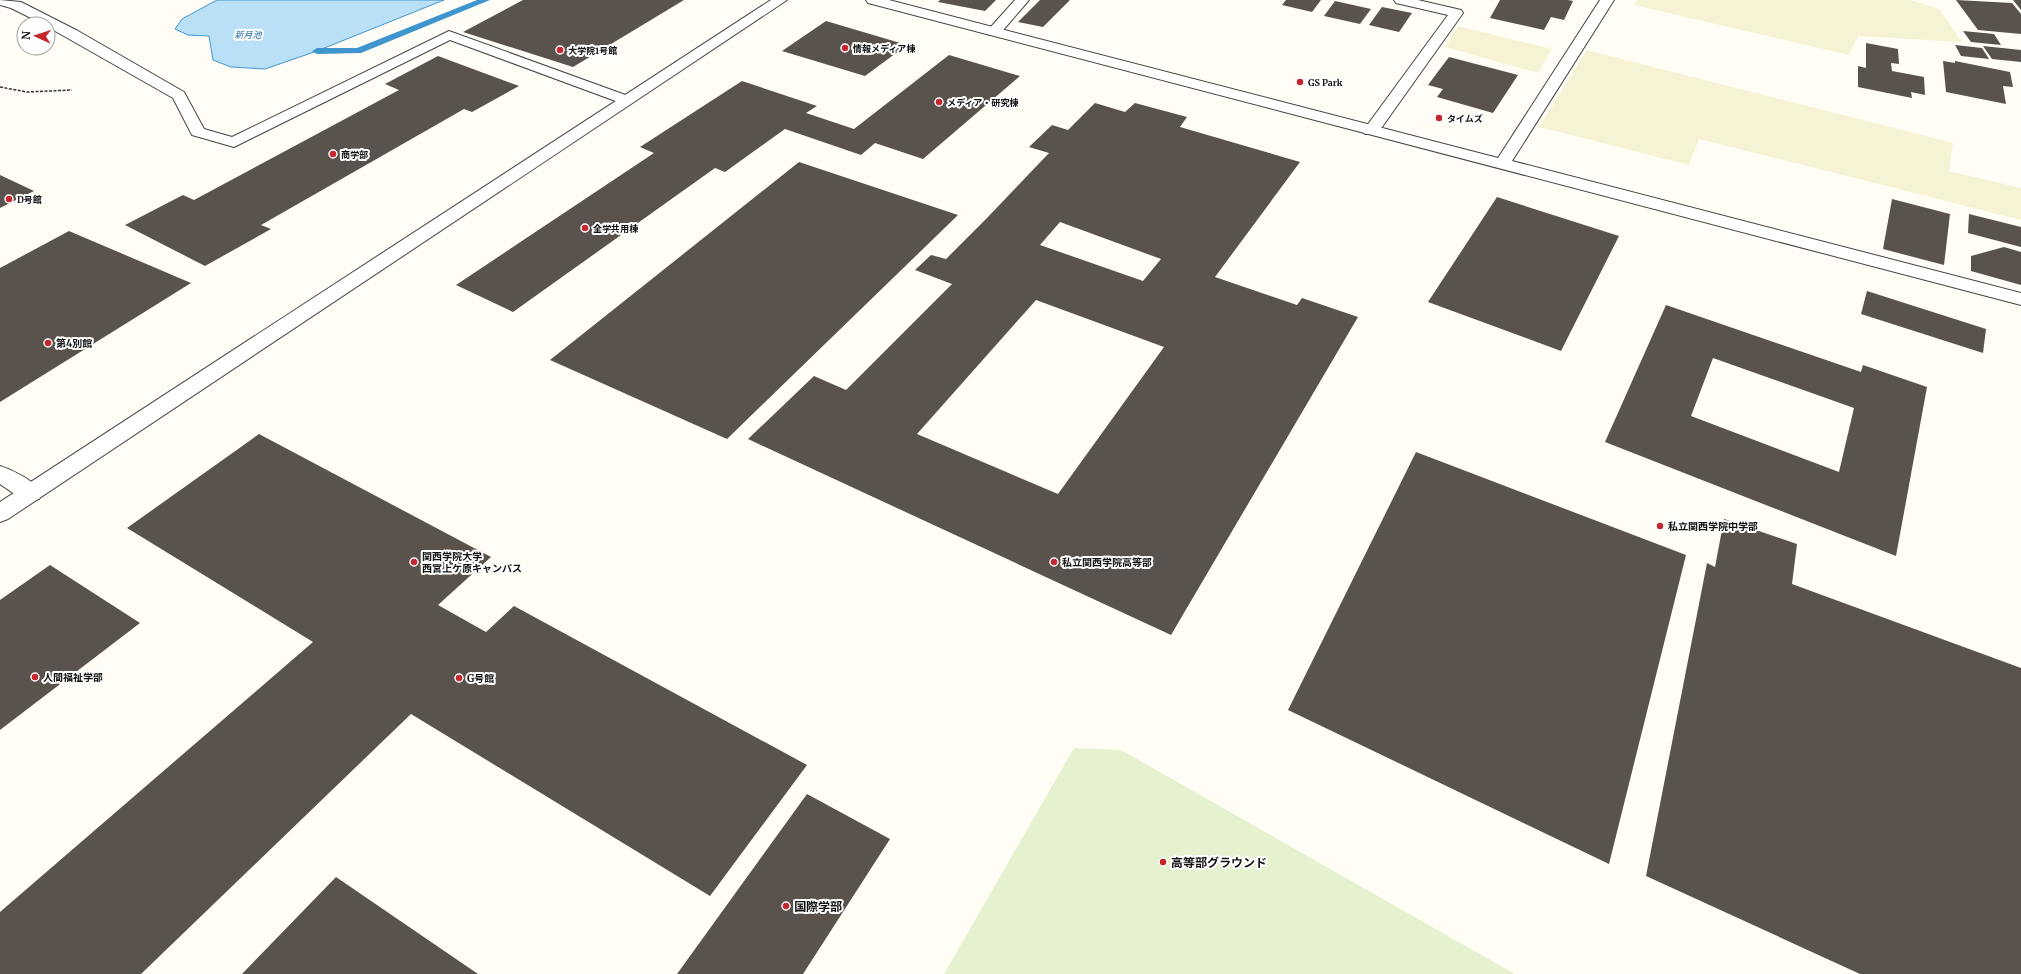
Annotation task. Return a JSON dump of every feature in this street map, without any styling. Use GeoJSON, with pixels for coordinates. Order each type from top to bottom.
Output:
{"type":"FeatureCollection","features":[{"type":"Feature","properties":{"kind":"street"},"geometry":{"type":"LineString","coordinates":[[0,513],[780,0]]}},
{"type":"Feature","properties":{"kind":"street"},"geometry":{"type":"LineString","coordinates":[[873,0],[2021,299]]}},
{"type":"Feature","properties":{"kind":"street"},"geometry":{"type":"LineString","coordinates":[[994,32],[1022,0]]}},
{"type":"Feature","properties":{"kind":"street"},"geometry":{"type":"LineString","coordinates":[[1371,130],[1459,7],[1401,0]]}},
{"type":"Feature","properties":{"kind":"street"},"geometry":{"type":"LineString","coordinates":[[1502,165],[1608,0]]}},
{"type":"Feature","properties":{"kind":"street"},"geometry":{"type":"LineString","coordinates":[[0,1],[16,5],[73,34],[173,90],[179,94],[198,132],[234,142],[448,35],[626,100]]}},
{"type":"Feature","properties":{"kind":"street"},"geometry":{"type":"LineString","coordinates":[[0,474],[31,494]]}},
{"type":"Feature","properties":{"kind":"path"},"geometry":{"type":"LineString","coordinates":[[0,87],[16,93],[72,90]]}},
{"type":"Feature","properties":{"kind":"shaded area"},"geometry":{"type":"Polygon","coordinates":[[[1637,0],[1910,0],[1939,9],[1962,42],[1858,36],[1849,55],[1634,5],[1637,0]]]}},
{"type":"Feature","properties":{"kind":"shaded area"},"geometry":{"type":"Polygon","coordinates":[[[1458,26],[1552,49],[1538,73],[1445,47],[1458,26]]]}},
{"type":"Feature","properties":{"kind":"shaded area"},"geometry":{"type":"Polygon","coordinates":[[[1587,50],[1953,143],[1949,171],[2021,188],[2021,220],[1699,139],[1689,165],[1539,127],[1587,50]]]}},
{"type":"Feature","properties":{"kind":"green space","name":"高等部グラウンド"},"geometry":{"type":"Polygon","coordinates":[[[1074,748],[1121,750],[1515,974],[944,974],[1074,748]]]}},
{"type":"Feature","properties":{"kind":"water","name":"新月池"},"geometry":{"type":"Polygon","coordinates":[[[217,0],[444,0],[317,51],[265,69],[231,67],[213,60],[209,36],[188,35],[175,29],[182,19],[217,0]]]}},
{"type":"Feature","properties":{"kind":"building","name":"大学院1号館"},"geometry":{"type":"Polygon","coordinates":[[[523,0],[684,0],[573,67],[463,32],[523,0]]]}},
{"type":"Feature","properties":{"kind":"building"},"geometry":{"type":"Polygon","coordinates":[[[940,0],[996,0],[985,11],[938,2],[940,0]]]}},
{"type":"Feature","properties":{"kind":"building"},"geometry":{"type":"Polygon","coordinates":[[[1040,0],[1070,0],[1043,27],[1018,22],[1040,0]]]}},
{"type":"Feature","properties":{"kind":"building"},"geometry":{"type":"Polygon","coordinates":[[[1286,0],[1321,0],[1312,12],[1282,5],[1286,0]]]}},
{"type":"Feature","properties":{"kind":"building"},"geometry":{"type":"Polygon","coordinates":[[[1500,0],[1573,1],[1564,20],[1551,17],[1544,30],[1490,18],[1500,0]]]}},
{"type":"Feature","properties":{"kind":"building"},"geometry":{"type":"Polygon","coordinates":[[[1956,0],[2012,3],[2021,14],[2021,34],[1978,30],[1956,0]]]}},
{"type":"Feature","properties":{"kind":"building"},"geometry":{"type":"Polygon","coordinates":[[[2013,0],[2021,0],[2021,10],[2013,0]]]}},
{"type":"Feature","properties":{"kind":"building"},"geometry":{"type":"Polygon","coordinates":[[[1335,1],[1371,9],[1360,24],[1324,16],[1335,1]]]}},
{"type":"Feature","properties":{"kind":"building"},"geometry":{"type":"Polygon","coordinates":[[[1382,7],[1412,13],[1399,32],[1369,25],[1382,7]]]}},
{"type":"Feature","properties":{"kind":"building","name":"情報メディア棟"},"geometry":{"type":"Polygon","coordinates":[[[826,21],[907,45],[865,76],[782,51],[826,21]]]}},
{"type":"Feature","properties":{"kind":"building"},"geometry":{"type":"Polygon","coordinates":[[[1963,31],[1994,34],[2001,45],[1971,42],[1963,31]]]}},
{"type":"Feature","properties":{"kind":"building"},"geometry":{"type":"Polygon","coordinates":[[[1866,43],[1898,49],[1899,64],[1891,63],[1892,71],[1924,77],[1925,95],[1911,92],[1912,98],[1858,87],[1858,66],[1866,68],[1866,43]]]}},
{"type":"Feature","properties":{"kind":"building"},"geometry":{"type":"Polygon","coordinates":[[[1955,45],[1982,48],[1989,59],[1961,56],[1955,45]]]}},
{"type":"Feature","properties":{"kind":"building"},"geometry":{"type":"Polygon","coordinates":[[[1983,46],[2021,50],[2021,62],[1992,59],[1983,46]]]}},
{"type":"Feature","properties":{"kind":"building","name":"全学共用棟"},"geometry":{"type":"Polygon","coordinates":[[[949,55],[1020,76],[923,159],[875,143],[861,155],[785,129],[725,172],[715,168],[513,312],[456,285],[654,153],[640,147],[742,81],[817,106],[806,113],[854,129],[949,55]]]}},
{"type":"Feature","properties":{"kind":"building","name":"商学部"},"geometry":{"type":"Polygon","coordinates":[[[438,56],[519,86],[472,112],[464,109],[261,225],[271,229],[205,266],[125,225],[183,195],[194,200],[399,90],[385,84],[438,56]]]}},
{"type":"Feature","properties":{"kind":"building"},"geometry":{"type":"Polygon","coordinates":[[[1449,57],[1518,75],[1493,113],[1437,97],[1443,89],[1428,85],[1449,57]]]}},
{"type":"Feature","properties":{"kind":"building"},"geometry":{"type":"Polygon","coordinates":[[[1943,61],[1955,63],[1955,61],[2010,72],[2013,87],[2003,86],[2006,104],[1946,92],[1943,61]]]}},
{"type":"Feature","properties":{"kind":"building"},"geometry":{"type":"Polygon","coordinates":[[[1095,103],[1125,112],[1135,103],[1187,117],[1180,127],[1300,162],[1215,277],[1297,305],[1302,298],[1358,317],[1171,635],[748,439],[814,376],[846,390],[952,284],[915,270],[931,255],[946,259],[1049,153],[1029,147],[1052,125],[1068,130],[1095,103]],[[1060,222],[1040,245],[1143,281],[1161,259],[1060,222]],[[1036,300],[917,434],[1058,494],[1164,347],[1036,300]]]}},
{"type":"Feature","properties":{"kind":"building"},"geometry":{"type":"Polygon","coordinates":[[[799,162],[958,215],[727,439],[550,360],[799,162]]]}},
{"type":"Feature","properties":{"kind":"building","name":"D号館"},"geometry":{"type":"Polygon","coordinates":[[[0,175],[34,191],[0,208],[0,175]]]}},
{"type":"Feature","properties":{"kind":"building"},"geometry":{"type":"Polygon","coordinates":[[[1497,197],[1619,236],[1561,351],[1428,302],[1497,197]]]}},
{"type":"Feature","properties":{"kind":"building"},"geometry":{"type":"Polygon","coordinates":[[[1892,199],[1950,214],[1944,265],[1883,249],[1892,199]]]}},
{"type":"Feature","properties":{"kind":"building"},"geometry":{"type":"Polygon","coordinates":[[[1969,214],[2021,227],[2021,247],[1968,233],[1969,214]]]}},
{"type":"Feature","properties":{"kind":"building","name":"第4別館"},"geometry":{"type":"Polygon","coordinates":[[[69,231],[191,283],[0,402],[0,268],[69,231]]]}},
{"type":"Feature","properties":{"kind":"building"},"geometry":{"type":"Polygon","coordinates":[[[2004,247],[2021,252],[2021,285],[1971,271],[1971,256],[2004,247]]]}},
{"type":"Feature","properties":{"kind":"building"},"geometry":{"type":"Polygon","coordinates":[[[1867,291],[1986,329],[1983,353],[1861,314],[1867,291]]]}},
{"type":"Feature","properties":{"kind":"building"},"geometry":{"type":"Polygon","coordinates":[[[1666,305],[1861,372],[1863,365],[1927,387],[1896,556],[1605,442],[1666,305]],[[1713,358],[1691,416],[1839,472],[1854,408],[1713,358]]]}},
{"type":"Feature","properties":{"kind":"building","name":"G号館"},"geometry":{"type":"Polygon","coordinates":[[[259,434],[491,557],[438,605],[486,632],[514,606],[807,765],[710,896],[411,714],[141,974],[0,974],[0,912],[313,642],[127,528],[259,434]]]}},
{"type":"Feature","properties":{"kind":"building"},"geometry":{"type":"Polygon","coordinates":[[[1416,452],[1686,555],[1609,864],[1288,710],[1416,452]]]}},
{"type":"Feature","properties":{"kind":"building"},"geometry":{"type":"Polygon","coordinates":[[[1724,519],[1797,544],[1792,584],[2021,668],[2021,974],[1860,974],[1646,876],[1707,563],[1715,567],[1724,519]]]}},
{"type":"Feature","properties":{"kind":"building","name":"人間福祉学部"},"geometry":{"type":"Polygon","coordinates":[[[50,565],[140,623],[0,730],[0,600],[50,565]]]}},
{"type":"Feature","properties":{"kind":"building","name":"国際学部"},"geometry":{"type":"Polygon","coordinates":[[[807,794],[890,839],[803,974],[677,974],[807,794]]]}},
{"type":"Feature","properties":{"kind":"building"},"geometry":{"type":"Polygon","coordinates":[[[336,877],[478,974],[242,974],[336,877]]]}},
{"type":"Feature","properties":{"kind":"waterway"},"geometry":{"type":"LineString","coordinates":[[317,51],[358,51],[485,0]]}},
{"type":"Feature","properties":{"kind":"place","name":"情報メディア棟"},"geometry":{"type":"Point","coordinates":[845,48]}},
{"type":"Feature","properties":{"kind":"place","name":"大学院1号館"},"geometry":{"type":"Point","coordinates":[560,50]}},
{"type":"Feature","properties":{"kind":"place","name":"GS Park"},"geometry":{"type":"Point","coordinates":[1300,82]}},
{"type":"Feature","properties":{"kind":"place","name":"メディア・研究棟"},"geometry":{"type":"Point","coordinates":[939,102]}},
{"type":"Feature","properties":{"kind":"place","name":"タイムズ"},"geometry":{"type":"Point","coordinates":[1439,118]}},
{"type":"Feature","properties":{"kind":"place","name":"商学部"},"geometry":{"type":"Point","coordinates":[333,154]}},
{"type":"Feature","properties":{"kind":"place","name":"D号館"},"geometry":{"type":"Point","coordinates":[9,199]}},
{"type":"Feature","properties":{"kind":"place","name":"全学共用棟"},"geometry":{"type":"Point","coordinates":[585,228]}},
{"type":"Feature","properties":{"kind":"place","name":"第4別館"},"geometry":{"type":"Point","coordinates":[48,343]}},
{"type":"Feature","properties":{"kind":"place","name":"私立関西学院中学部"},"geometry":{"type":"Point","coordinates":[1660,526]}},
{"type":"Feature","properties":{"kind":"place","name":"関西学院大学 西宮上ケ原キャンパス"},"geometry":{"type":"Point","coordinates":[414,562]}},
{"type":"Feature","properties":{"kind":"place","name":"私立関西学院高等部"},"geometry":{"type":"Point","coordinates":[1054,562]}},
{"type":"Feature","properties":{"kind":"place","name":"人間福祉学部"},"geometry":{"type":"Point","coordinates":[35,677]}},
{"type":"Feature","properties":{"kind":"place","name":"G号館"},"geometry":{"type":"Point","coordinates":[459,678]}},
{"type":"Feature","properties":{"kind":"place","name":"高等部グラウンド"},"geometry":{"type":"Point","coordinates":[1163,862]}},
{"type":"Feature","properties":{"kind":"place","name":"国際学部"},"geometry":{"type":"Point","coordinates":[786,906]}}]}
